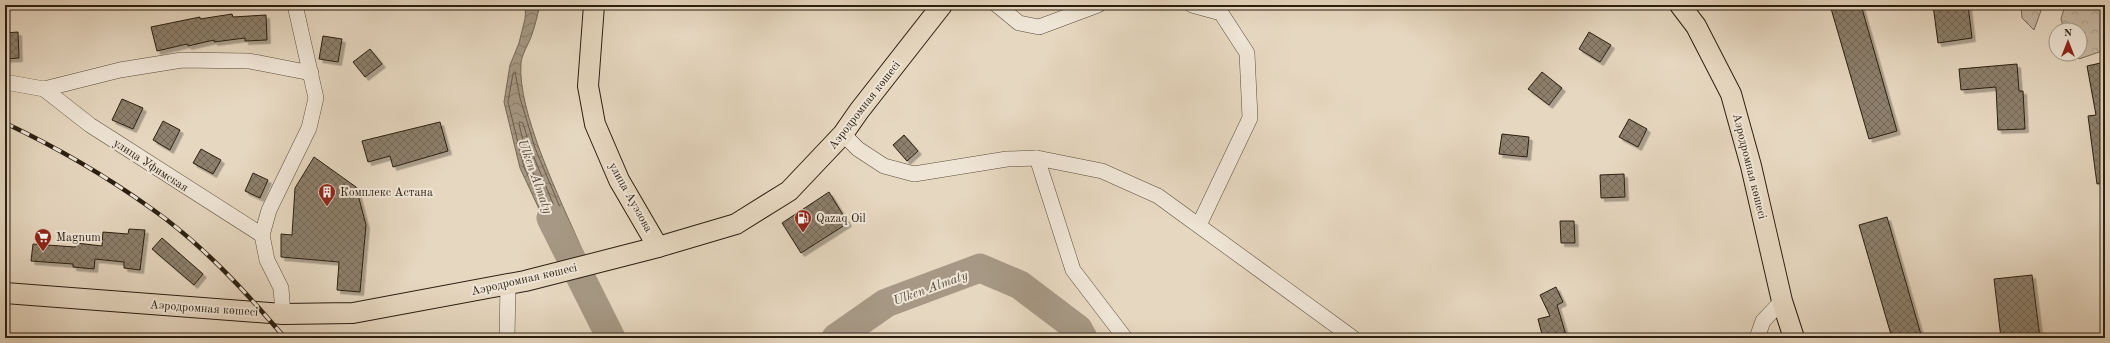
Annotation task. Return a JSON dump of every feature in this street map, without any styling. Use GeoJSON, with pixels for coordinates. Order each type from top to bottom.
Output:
{"type":"FeatureCollection","features":[{"type":"Feature","properties":{"kind":"main road","name":"улица Ауэзова"},"geometry":{"type":"LineString","coordinates":[[594,5],[588,86],[595,124],[619,180],[658,247]]}},
{"type":"Feature","properties":{"kind":"main road","name":"Аэродромная көшесі"},"geometry":{"type":"LineString","coordinates":[[5,293],[283,314],[354,313],[517,282],[658,247],[736,224],[790,191],[843,134],[859,110],[942,5]]}},
{"type":"Feature","properties":{"kind":"main road","name":"Аэродромная көшесі"},"geometry":{"type":"LineString","coordinates":[[1683,6],[1703,38],[1731,94],[1751,166],[1782,301],[1794,338]]}},
{"type":"Feature","properties":{"kind":"street"},"geometry":{"type":"LineString","coordinates":[[283,314],[281,288],[267,260],[262,235],[269,210],[309,128],[316,98],[295,5]]}},
{"type":"Feature","properties":{"kind":"street"},"geometry":{"type":"LineString","coordinates":[[997,5],[1019,23],[1039,27],[1098,5]]}},
{"type":"Feature","properties":{"kind":"street"},"geometry":{"type":"LineString","coordinates":[[1192,5],[1221,13],[1247,52],[1250,118],[1199,225]]}},
{"type":"Feature","properties":{"kind":"street"},"geometry":{"type":"LineString","coordinates":[[5,82],[44,89],[120,70],[182,60],[249,61],[311,73]]}},
{"type":"Feature","properties":{"kind":"street","name":"улица Уфимская"},"geometry":{"type":"LineString","coordinates":[[44,89],[90,125],[262,235]]}},
{"type":"Feature","properties":{"kind":"street"},"geometry":{"type":"LineString","coordinates":[[843,134],[858,149],[884,166],[914,174],[1007,159],[1037,158],[1102,171],[1158,196],[1353,338]]}},
{"type":"Feature","properties":{"kind":"street"},"geometry":{"type":"LineString","coordinates":[[1037,158],[1073,270],[1125,338]]}},
{"type":"Feature","properties":{"kind":"street"},"geometry":{"type":"LineString","coordinates":[[507,338],[517,282]]}},
{"type":"Feature","properties":{"kind":"street"},"geometry":{"type":"LineString","coordinates":[[1757,338],[1763,321],[1782,301]]}},
{"type":"Feature","properties":{"kind":"green space"},"geometry":{"type":"Polygon","coordinates":[[[2021,5],[2043,5],[2034,30],[2022,18],[2021,5]]]}},
{"type":"Feature","properties":{"kind":"green space"},"geometry":{"type":"Polygon","coordinates":[[[2065,5],[2095,5],[2104,12],[2105,50],[2088,56],[2088,22],[2062,22],[2061,19],[2065,5]]]}},
{"type":"Feature","properties":{"kind":"water"},"geometry":{"type":"Polygon","coordinates":[[[526,5],[540,5],[521,63],[522,83],[526,106],[542,156],[581,247],[561,256],[520,168],[504,102],[510,65],[519,43],[525,19],[526,5]]]}},
{"type":"Feature","properties":{"kind":"building"},"geometry":{"type":"Polygon","coordinates":[[[1830,5],[1861,5],[1897,131],[1869,139],[1830,5]]]}},
{"type":"Feature","properties":{"kind":"building"},"geometry":{"type":"Polygon","coordinates":[[[1933,5],[1968,5],[1972,38],[1938,43],[1933,5]]]}},
{"type":"Feature","properties":{"kind":"building"},"geometry":{"type":"Polygon","coordinates":[[[232,14],[233,17],[266,15],[267,40],[245,41],[245,38],[214,42],[214,40],[157,51],[151,27],[200,17],[200,19],[232,14]]]}},
{"type":"Feature","properties":{"kind":"building"},"geometry":{"type":"Polygon","coordinates":[[[18,32],[19,58],[5,59],[5,33],[18,32]]]}},
{"type":"Feature","properties":{"kind":"building"},"geometry":{"type":"Polygon","coordinates":[[[1589,32],[1611,45],[1600,62],[1579,49],[1589,32]]]}},
{"type":"Feature","properties":{"kind":"building"},"geometry":{"type":"Polygon","coordinates":[[[323,36],[342,39],[338,62],[319,59],[323,36]]]}},
{"type":"Feature","properties":{"kind":"building"},"geometry":{"type":"Polygon","coordinates":[[[370,49],[382,64],[365,77],[353,62],[370,49]]]}},
{"type":"Feature","properties":{"kind":"building"},"geometry":{"type":"Polygon","coordinates":[[[2105,62],[2105,183],[2097,184],[2088,116],[2096,115],[2087,66],[2105,62]]]}},
{"type":"Feature","properties":{"kind":"building"},"geometry":{"type":"Polygon","coordinates":[[[2017,64],[2019,91],[2023,91],[2025,129],[1998,130],[1996,87],[1961,90],[1959,69],[2017,64]]]}},
{"type":"Feature","properties":{"kind":"building"},"geometry":{"type":"Polygon","coordinates":[[[1542,72],[1562,88],[1549,105],[1528,89],[1542,72]]]}},
{"type":"Feature","properties":{"kind":"building"},"geometry":{"type":"Polygon","coordinates":[[[122,99],[143,108],[133,129],[112,120],[122,99]]]}},
{"type":"Feature","properties":{"kind":"building"},"geometry":{"type":"Polygon","coordinates":[[[1629,119],[1647,129],[1638,147],[1619,137],[1629,119]]]}},
{"type":"Feature","properties":{"kind":"building"},"geometry":{"type":"Polygon","coordinates":[[[163,121],[180,130],[170,150],[153,140],[163,121]]]}},
{"type":"Feature","properties":{"kind":"building"},"geometry":{"type":"Polygon","coordinates":[[[440,122],[448,151],[393,167],[390,156],[368,162],[362,141],[440,122]]]}},
{"type":"Feature","properties":{"kind":"building"},"geometry":{"type":"Polygon","coordinates":[[[1502,134],[1529,137],[1527,157],[1499,154],[1502,134]]]}},
{"type":"Feature","properties":{"kind":"building"},"geometry":{"type":"Polygon","coordinates":[[[904,135],[918,151],[907,161],[893,145],[904,135]]]}},
{"type":"Feature","properties":{"kind":"building"},"geometry":{"type":"Polygon","coordinates":[[[201,149],[221,160],[213,174],[193,163],[201,149]]]}},
{"type":"Feature","properties":{"kind":"building","name":"Комплекс Астана"},"geometry":{"type":"Polygon","coordinates":[[[314,157],[356,187],[366,225],[360,292],[337,290],[339,262],[281,257],[281,234],[292,235],[295,188],[314,157]]]}},
{"type":"Feature","properties":{"kind":"building"},"geometry":{"type":"Polygon","coordinates":[[[253,173],[268,180],[260,198],[245,191],[253,173]]]}},
{"type":"Feature","properties":{"kind":"building"},"geometry":{"type":"Polygon","coordinates":[[[1624,174],[1625,197],[1601,198],[1600,175],[1624,174]]]}},
{"type":"Feature","properties":{"kind":"building"},"geometry":{"type":"Polygon","coordinates":[[[829,192],[848,223],[801,253],[782,223],[829,192]]]}},
{"type":"Feature","properties":{"kind":"building"},"geometry":{"type":"Polygon","coordinates":[[[1887,217],[1922,338],[1892,338],[1859,225],[1887,217]]]}},
{"type":"Feature","properties":{"kind":"building"},"geometry":{"type":"Polygon","coordinates":[[[1560,221],[1574,221],[1575,243],[1561,243],[1560,221]]]}},
{"type":"Feature","properties":{"kind":"building"},"geometry":{"type":"Polygon","coordinates":[[[129,229],[145,230],[140,270],[124,268],[124,262],[95,259],[94,269],[73,267],[73,264],[31,261],[33,244],[75,247],[76,243],[102,246],[103,232],[128,234],[129,229]]]}},
{"type":"Feature","properties":{"kind":"building"},"geometry":{"type":"Polygon","coordinates":[[[162,238],[203,274],[194,285],[152,249],[162,238]]]}},
{"type":"Feature","properties":{"kind":"building"},"geometry":{"type":"Polygon","coordinates":[[[2032,275],[2040,338],[2001,338],[1994,279],[2032,275]]]}},
{"type":"Feature","properties":{"kind":"building"},"geometry":{"type":"Polygon","coordinates":[[[1556,287],[1563,302],[1557,305],[1566,335],[1554,338],[1543,338],[1538,319],[1550,316],[1540,295],[1556,287]]]}},
{"type":"Feature","properties":{"kind":"waterway","name":"Ulken Almaty"},"geometry":{"type":"LineString","coordinates":[[551,218],[611,338]]}},
{"type":"Feature","properties":{"kind":"waterway","name":"Ulken Almaty"},"geometry":{"type":"LineString","coordinates":[[836,338],[886,303],[980,268],[1020,285],[1078,329],[1083,338]]}},
{"type":"Feature","properties":{"kind":"railway"},"geometry":{"type":"LineString","coordinates":[[5,123],[62,152],[99,174],[152,209],[188,237],[223,269],[285,338]]}},
{"type":"Feature","properties":{"kind":"place","name":"Комплекс Астана"},"geometry":{"type":"Point","coordinates":[327,207]}},
{"type":"Feature","properties":{"kind":"place","name":"Qazaq Oil"},"geometry":{"type":"Point","coordinates":[803,233]}},
{"type":"Feature","properties":{"kind":"place","name":"Magnum"},"geometry":{"type":"Point","coordinates":[43,252]}}]}
